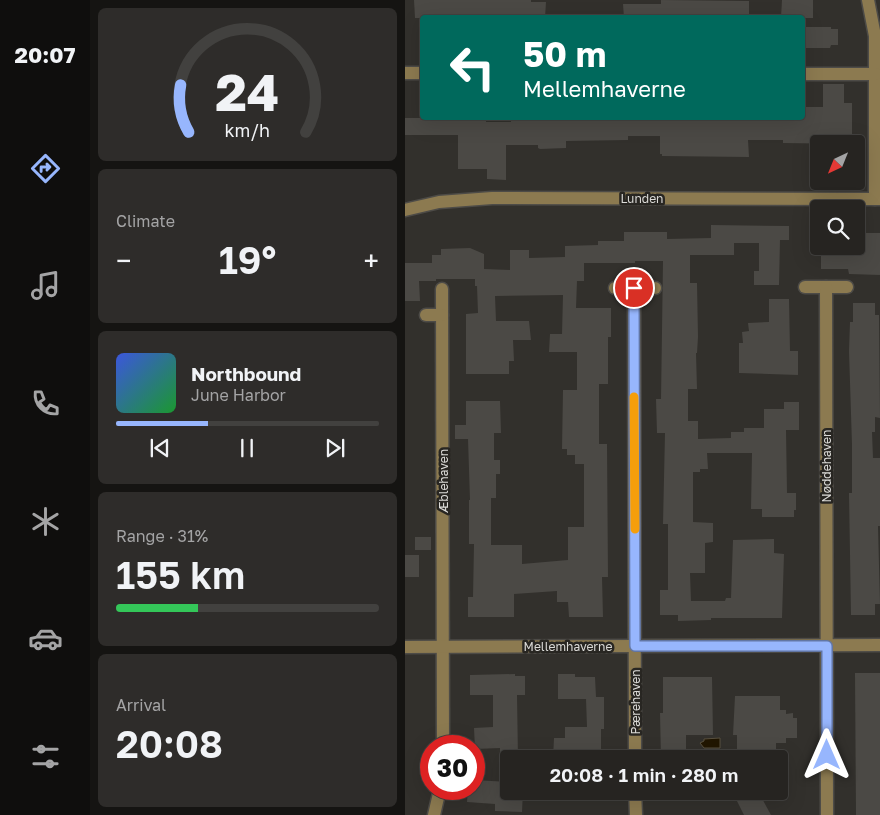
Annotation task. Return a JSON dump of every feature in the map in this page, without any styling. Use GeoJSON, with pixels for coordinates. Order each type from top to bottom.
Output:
{"type":"FeatureCollection","features":[{"type":"Feature","properties":{"kind":"street"},"geometry":{"type":"LineString","coordinates":[[868,0],[875,36],[878,199]]}},
{"type":"Feature","properties":{"kind":"street"},"geometry":{"type":"LineString","coordinates":[[405,74],[420,74]]}},
{"type":"Feature","properties":{"kind":"street"},"geometry":{"type":"LineString","coordinates":[[805,74],[876,74]]}},
{"type":"Feature","properties":{"kind":"street","name":"Lunden"},"geometry":{"type":"LineString","coordinates":[[405,210],[439,202],[492,198],[878,199]]}},
{"type":"Feature","properties":{"kind":"street"},"geometry":{"type":"LineString","coordinates":[[805,287],[847,287]]}},
{"type":"Feature","properties":{"kind":"street","name":"Nøddehaven"},"geometry":{"type":"LineString","coordinates":[[826,287],[827,815]]}},
{"type":"Feature","properties":{"kind":"street"},"geometry":{"type":"LineString","coordinates":[[615,288],[655,288]]}},
{"type":"Feature","properties":{"kind":"street","name":"Pærehaven"},"geometry":{"type":"LineString","coordinates":[[634,288],[635,750]]}},
{"type":"Feature","properties":{"kind":"street","name":"Æblehaven"},"geometry":{"type":"LineString","coordinates":[[442,289],[443,735]]}},
{"type":"Feature","properties":{"kind":"street"},"geometry":{"type":"LineString","coordinates":[[426,315],[442,316]]}},
{"type":"Feature","properties":{"kind":"street","name":"Mellemhaverne"},"geometry":{"type":"LineString","coordinates":[[405,647],[880,645]]}},
{"type":"Feature","properties":{"kind":"street"},"geometry":{"type":"LineString","coordinates":[[434,815],[437,800]]}},
{"type":"Feature","properties":{"kind":"street"},"geometry":{"type":"LineString","coordinates":[[635,800],[635,815]]}},
{"type":"Feature","properties":{"kind":"shaded area"},"geometry":{"type":"Polygon","coordinates":[[[720,738],[720,748],[704,748],[700,743],[704,739],[720,738]]]}},
{"type":"Feature","properties":{"kind":"building"},"geometry":{"type":"Polygon","coordinates":[[[414,0],[531,0],[531,2],[546,2],[545,15],[420,15],[420,18],[415,18],[414,0]]]}},
{"type":"Feature","properties":{"kind":"building"},"geometry":{"type":"Polygon","coordinates":[[[661,0],[749,1],[749,15],[624,15],[623,4],[661,4],[661,0]]]}},
{"type":"Feature","properties":{"kind":"building"},"geometry":{"type":"Polygon","coordinates":[[[782,0],[813,0],[813,18],[805,18],[805,15],[781,15],[782,0]]]}},
{"type":"Feature","properties":{"kind":"building"},"geometry":{"type":"Polygon","coordinates":[[[805,27],[831,27],[831,29],[838,29],[838,45],[831,45],[830,48],[805,48],[805,27]]]}},
{"type":"Feature","properties":{"kind":"building"},"geometry":{"type":"Polygon","coordinates":[[[823,84],[844,84],[844,103],[852,103],[852,135],[810,135],[810,143],[783,143],[783,140],[748,140],[749,157],[662,156],[660,154],[660,136],[628,136],[628,140],[566,141],[566,148],[540,149],[538,145],[506,145],[506,180],[487,179],[487,169],[458,169],[458,135],[405,135],[405,118],[420,118],[420,120],[486,120],[486,122],[511,122],[511,120],[805,120],[805,107],[823,107],[823,84]]]}},
{"type":"Feature","properties":{"kind":"building"},"geometry":{"type":"Polygon","coordinates":[[[711,225],[789,226],[789,240],[780,240],[779,285],[754,285],[754,271],[759,271],[759,243],[734,243],[734,255],[690,255],[690,283],[697,283],[698,337],[696,353],[697,389],[688,389],[688,421],[698,421],[698,439],[731,438],[731,432],[744,432],[744,428],[764,428],[764,409],[784,409],[784,402],[799,402],[799,430],[786,430],[787,493],[796,493],[796,510],[794,510],[794,517],[762,517],[762,509],[751,509],[752,453],[707,453],[708,469],[700,469],[700,472],[693,472],[693,522],[713,523],[713,542],[705,543],[705,573],[690,573],[691,601],[725,601],[726,598],[731,598],[733,540],[774,539],[774,553],[784,554],[782,618],[711,618],[711,620],[678,621],[678,615],[660,615],[660,590],[668,590],[668,524],[663,524],[665,433],[657,433],[656,399],[661,399],[663,261],[584,263],[584,281],[577,281],[576,308],[611,308],[611,337],[608,337],[608,384],[599,384],[599,444],[607,444],[608,577],[602,577],[603,617],[569,617],[568,602],[557,602],[557,591],[514,594],[514,617],[468,617],[468,597],[473,597],[474,544],[469,544],[468,439],[455,439],[455,425],[466,425],[466,401],[500,401],[501,433],[494,433],[494,460],[500,460],[500,474],[496,474],[496,498],[491,498],[491,545],[522,545],[522,564],[568,560],[568,527],[584,527],[584,464],[575,464],[575,455],[567,455],[567,449],[562,449],[563,390],[577,390],[577,352],[549,352],[550,334],[562,334],[563,295],[495,296],[496,321],[529,321],[531,340],[513,340],[514,361],[509,361],[509,374],[466,374],[466,314],[478,313],[475,279],[419,281],[420,301],[405,301],[405,263],[432,263],[432,255],[441,255],[441,249],[470,248],[484,254],[484,269],[510,270],[510,250],[529,250],[529,258],[565,257],[565,246],[598,245],[598,241],[624,241],[624,232],[667,232],[667,239],[711,238],[711,225]]]}},
{"type":"Feature","properties":{"kind":"building"},"geometry":{"type":"Polygon","coordinates":[[[865,233],[880,233],[880,275],[849,274],[848,269],[821,269],[821,255],[865,255],[865,233]]]}},
{"type":"Feature","properties":{"kind":"building"},"geometry":{"type":"Polygon","coordinates":[[[769,299],[789,299],[790,351],[798,351],[798,375],[739,373],[739,343],[743,343],[742,332],[749,331],[748,323],[769,322],[769,299]]]}},
{"type":"Feature","properties":{"kind":"building"},"geometry":{"type":"Polygon","coordinates":[[[853,303],[875,303],[875,315],[879,315],[880,418],[875,417],[875,432],[872,432],[873,458],[880,458],[880,526],[878,526],[880,604],[875,604],[875,615],[851,615],[849,493],[852,493],[852,445],[849,351],[850,322],[853,322],[853,303]]]}},
{"type":"Feature","properties":{"kind":"building"},"geometry":{"type":"Polygon","coordinates":[[[415,537],[431,537],[431,550],[415,550],[415,537]]]}},
{"type":"Feature","properties":{"kind":"building"},"geometry":{"type":"Polygon","coordinates":[[[405,555],[419,555],[419,577],[405,577],[405,555]]]}},
{"type":"Feature","properties":{"kind":"building"},"geometry":{"type":"Polygon","coordinates":[[[855,673],[880,673],[880,815],[856,815],[855,673]]]}},
{"type":"Feature","properties":{"kind":"building"},"geometry":{"type":"Polygon","coordinates":[[[515,674],[515,676],[525,676],[525,695],[517,695],[518,750],[485,749],[485,735],[474,735],[474,728],[493,727],[493,695],[470,695],[470,675],[515,674]]]}},
{"type":"Feature","properties":{"kind":"building"},"geometry":{"type":"Polygon","coordinates":[[[558,674],[575,674],[575,677],[595,677],[596,697],[604,697],[604,729],[601,729],[601,749],[553,750],[554,738],[565,738],[565,727],[587,727],[586,699],[558,699],[558,674]]]}},
{"type":"Feature","properties":{"kind":"building"},"geometry":{"type":"Polygon","coordinates":[[[663,677],[712,677],[713,735],[686,735],[686,750],[661,750],[660,713],[663,713],[663,677]]]}},
{"type":"Feature","properties":{"kind":"building"},"geometry":{"type":"Polygon","coordinates":[[[735,696],[780,696],[780,710],[786,710],[786,714],[793,713],[793,718],[797,718],[797,738],[786,738],[786,743],[776,743],[776,750],[737,750],[737,735],[733,735],[735,696]]]}},
{"type":"Feature","properties":{"kind":"building"},"geometry":{"type":"Polygon","coordinates":[[[485,781],[500,781],[500,800],[523,800],[522,812],[495,811],[495,804],[467,802],[467,800],[485,800],[485,781]]]}},
{"type":"Feature","properties":{"kind":"building"},"geometry":{"type":"Polygon","coordinates":[[[736,800],[763,800],[771,815],[744,815],[736,800]]]}},
{"type":"Feature","properties":{"kind":"slow traffic"},"geometry":{"type":"LineString","coordinates":[[634,397],[635,529]]}},
{"type":"Feature","properties":{"kind":"route"},"geometry":{"type":"LineString","coordinates":[[634,288],[635,646],[827,646],[827,755]]}}]}
